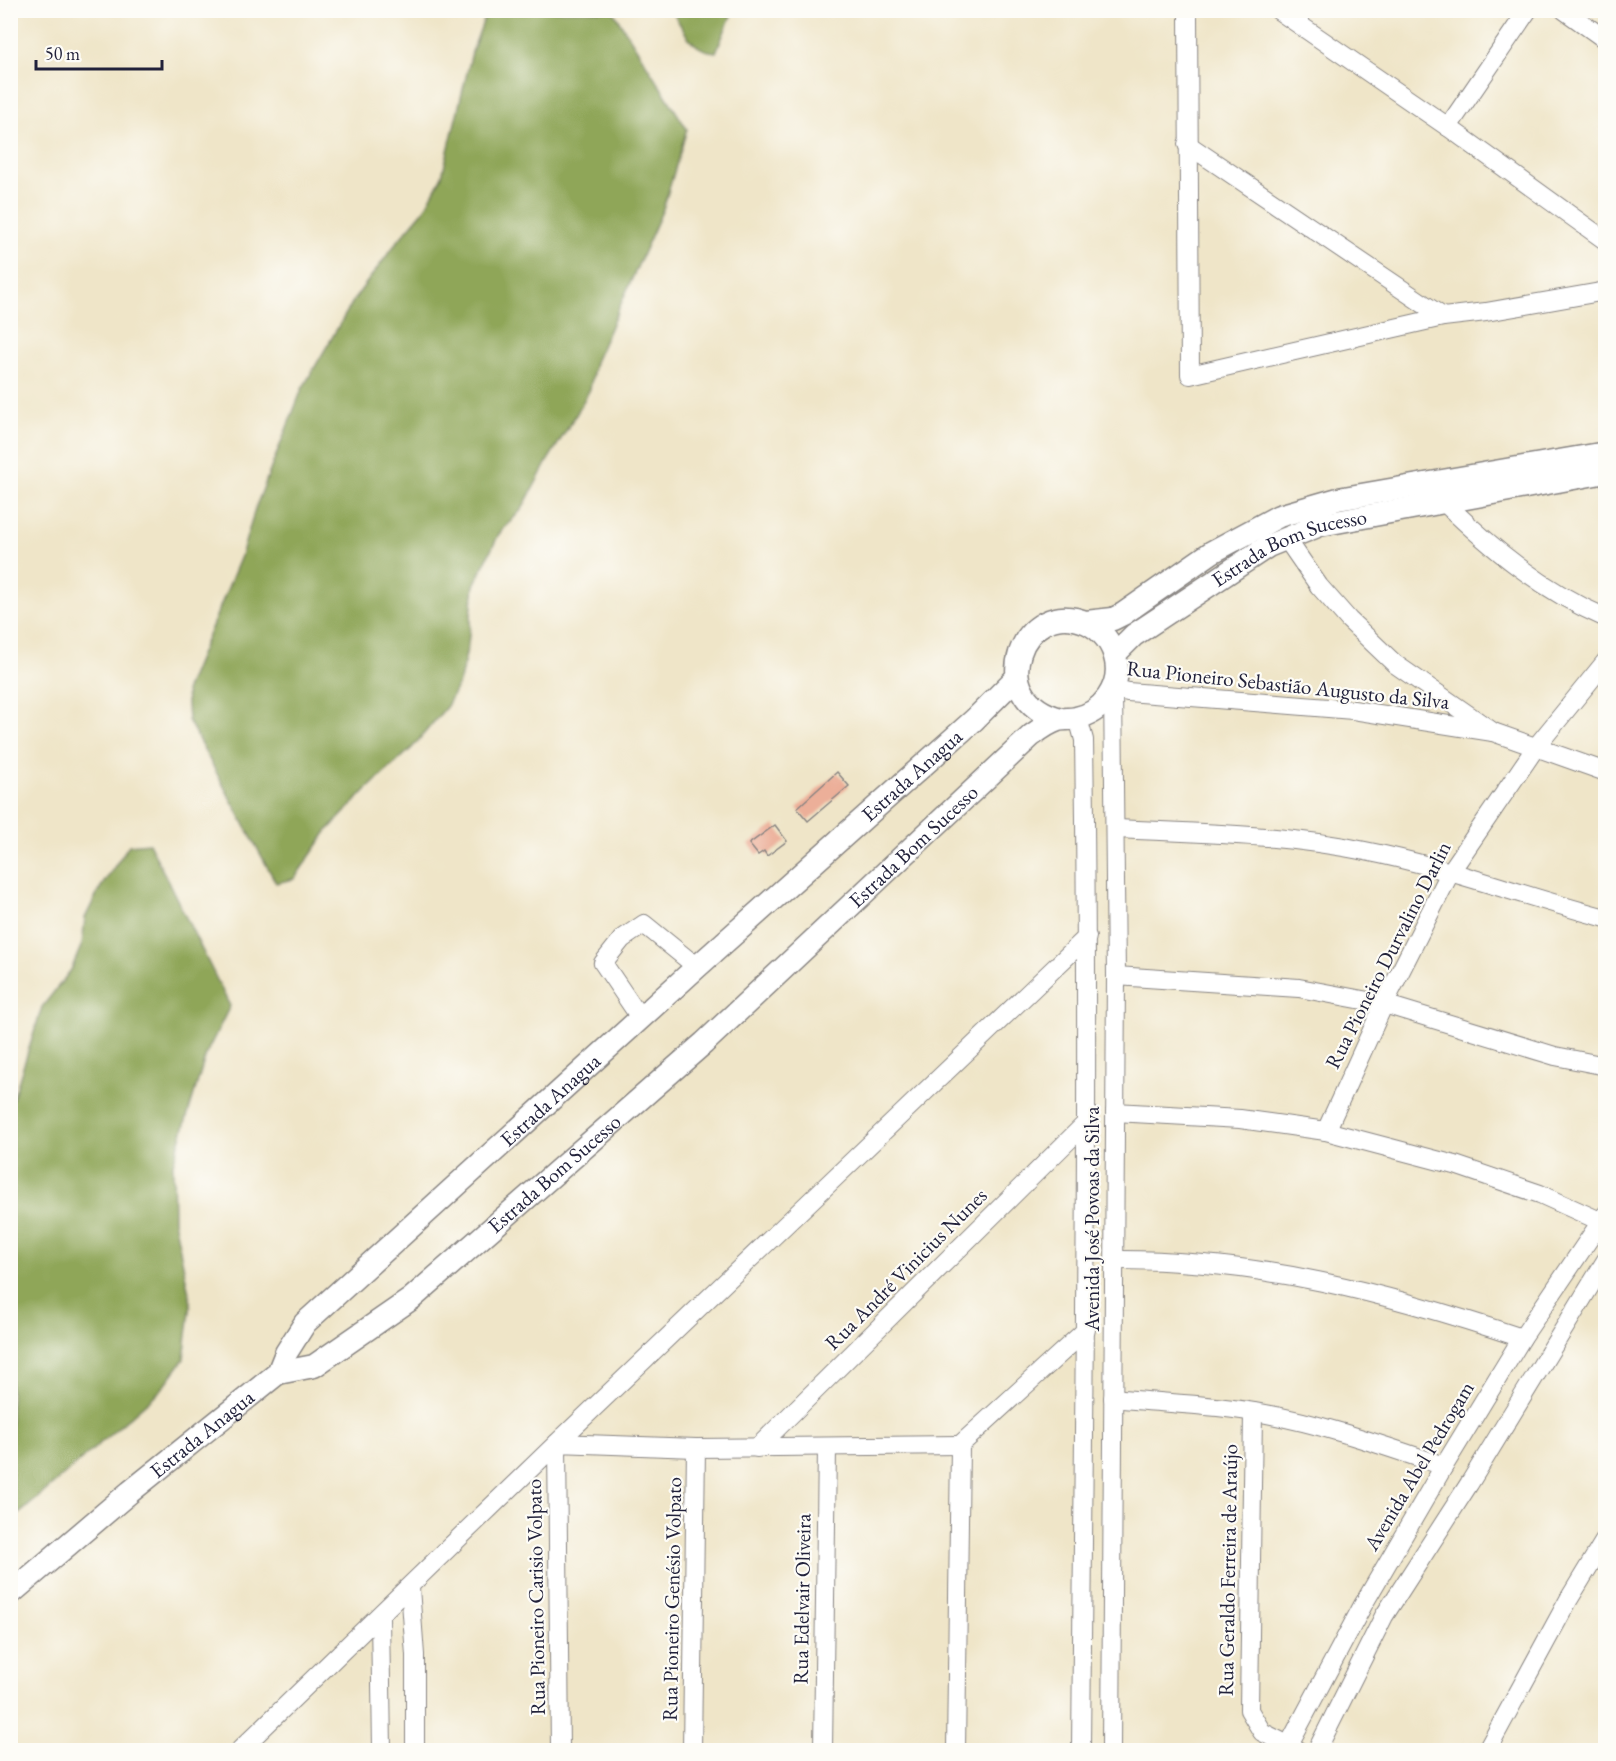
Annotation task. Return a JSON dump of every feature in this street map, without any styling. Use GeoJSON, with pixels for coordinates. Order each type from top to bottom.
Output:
{"type":"FeatureCollection","features":[{"type":"Feature","properties":{"kind":"main road","name":"Estrada Bom Sucesso"},"geometry":{"type":"LineString","coordinates":[[1115,654],[1174,593],[1242,534],[1279,516],[1338,498],[1605,453]]}},
{"type":"Feature","properties":{"kind":"main road","name":"Estrada Bom Sucesso"},"geometry":{"type":"LineString","coordinates":[[1086,622],[1113,619],[1174,593],[1286,538],[1347,518],[1605,472]]}},
{"type":"Feature","properties":{"kind":"main road"},"geometry":{"type":"LineString","coordinates":[[1069,718],[1048,716],[1032,705],[1020,690],[1016,666],[1023,643],[1040,626],[1062,618],[1086,622],[1104,635],[1115,654],[1117,666],[1113,688]]}},
{"type":"Feature","properties":{"kind":"main road","name":"Estrada Anagua"},"geometry":{"type":"LineString","coordinates":[[10,1594],[130,1492],[278,1373],[286,1353],[305,1323],[697,967],[974,720],[1017,677]]}},
{"type":"Feature","properties":{"kind":"main road","name":"Estrada Bom Sucesso"},"geometry":{"type":"LineString","coordinates":[[278,1373],[314,1366],[411,1299],[704,1043],[1031,736],[1069,718],[1093,712],[1105,702],[1113,688]]}},
{"type":"Feature","properties":{"kind":"street"},"geometry":{"type":"LineString","coordinates":[[1188,10],[1190,375],[1443,317],[1486,312],[1605,291]]}},
{"type":"Feature","properties":{"kind":"street"},"geometry":{"type":"LineString","coordinates":[[1278,10],[1449,127],[1605,241]]}},
{"type":"Feature","properties":{"kind":"street"},"geometry":{"type":"LineString","coordinates":[[1449,127],[1528,10]]}},
{"type":"Feature","properties":{"kind":"street"},"geometry":{"type":"LineString","coordinates":[[1564,10],[1605,40]]}},
{"type":"Feature","properties":{"kind":"street"},"geometry":{"type":"LineString","coordinates":[[1187,144],[1443,317]]}},
{"type":"Feature","properties":{"kind":"street"},"geometry":{"type":"LineString","coordinates":[[1443,501],[1470,529],[1532,577],[1583,608],[1605,618]]}},
{"type":"Feature","properties":{"kind":"street"},"geometry":{"type":"LineString","coordinates":[[1286,538],[1319,586],[1349,620],[1395,664],[1493,732],[1605,772]]}},
{"type":"Feature","properties":{"kind":"street","name":"Rua Pioneiro Durvalino Darlin"},"geometry":{"type":"LineString","coordinates":[[1326,1131],[1384,1004],[1450,871],[1536,747],[1605,661]]}},
{"type":"Feature","properties":{"kind":"street","name":"Rua Pioneiro Sebastião Augusto da Silva"},"geometry":{"type":"LineString","coordinates":[[1113,688],[1128,692],[1353,710],[1493,732]]}},
{"type":"Feature","properties":{"kind":"street","name":"Avenida José Povoas da Silva"},"geometry":{"type":"LineString","coordinates":[[1111,1750],[1116,976],[1113,688]]}},
{"type":"Feature","properties":{"kind":"street","name":"Avenida José Povoas da Silva"},"geometry":{"type":"LineString","coordinates":[[1069,718],[1084,740],[1087,937],[1086,1330],[1081,1750]]}},
{"type":"Feature","properties":{"kind":"street"},"geometry":{"type":"LineString","coordinates":[[1116,829],[1249,835],[1363,850],[1450,871],[1554,905],[1605,918]]}},
{"type":"Feature","properties":{"kind":"street"},"geometry":{"type":"LineString","coordinates":[[641,1019],[603,963],[622,939],[644,924],[697,967]]}},
{"type":"Feature","properties":{"kind":"street"},"geometry":{"type":"LineString","coordinates":[[240,1750],[410,1588],[557,1443],[1087,937]]}},
{"type":"Feature","properties":{"kind":"street"},"geometry":{"type":"LineString","coordinates":[[1116,976],[1299,988],[1384,1004],[1555,1056],[1605,1066]]}},
{"type":"Feature","properties":{"kind":"street"},"geometry":{"type":"LineString","coordinates":[[1115,1112],[1240,1119],[1326,1131],[1455,1165],[1603,1217]]}},
{"type":"Feature","properties":{"kind":"street","name":"Rua André Vinicius Nunes"},"geometry":{"type":"LineString","coordinates":[[757,1448],[1087,1122]]}},
{"type":"Feature","properties":{"kind":"street","name":"Avenida Abel Pedrogam"},"geometry":{"type":"LineString","coordinates":[[1291,1749],[1364,1605],[1444,1466],[1522,1338],[1603,1217]]}},
{"type":"Feature","properties":{"kind":"street"},"geometry":{"type":"LineString","coordinates":[[1317,1750],[1384,1616],[1602,1271],[1578,1255]]}},
{"type":"Feature","properties":{"kind":"street"},"geometry":{"type":"LineString","coordinates":[[1114,1260],[1169,1260],[1233,1265],[1328,1281],[1422,1305],[1522,1338]]}},
{"type":"Feature","properties":{"kind":"street"},"geometry":{"type":"LineString","coordinates":[[557,1443],[696,1448],[960,1445],[1086,1330]]}},
{"type":"Feature","properties":{"kind":"street"},"geometry":{"type":"LineString","coordinates":[[1113,1398],[1253,1412],[1339,1431],[1444,1466]]}},
{"type":"Feature","properties":{"kind":"street","name":"Rua Geraldo Ferreira de Araújo"},"geometry":{"type":"LineString","coordinates":[[1253,1412],[1249,1710],[1262,1732],[1291,1749]]}},
{"type":"Feature","properties":{"kind":"street","name":"Rua Pioneiro Carisio Volpato"},"geometry":{"type":"LineString","coordinates":[[557,1443],[560,1750]]}},
{"type":"Feature","properties":{"kind":"street"},"geometry":{"type":"LineString","coordinates":[[956,1750],[960,1445]]}},
{"type":"Feature","properties":{"kind":"street","name":"Rua Pioneiro Genésio Volpato"},"geometry":{"type":"LineString","coordinates":[[692,1750],[696,1448]]}},
{"type":"Feature","properties":{"kind":"street","name":"Rua Edelvair Oliveira"},"geometry":{"type":"LineString","coordinates":[[823,1750],[827,1448]]}},
{"type":"Feature","properties":{"kind":"street"},"geometry":{"type":"LineString","coordinates":[[1487,1750],[1605,1538]]}},
{"type":"Feature","properties":{"kind":"street"},"geometry":{"type":"LineString","coordinates":[[410,1588],[415,1654],[415,1750]]}},
{"type":"Feature","properties":{"kind":"street"},"geometry":{"type":"LineString","coordinates":[[1364,1605],[1384,1616]]}},
{"type":"Feature","properties":{"kind":"street"},"geometry":{"type":"LineString","coordinates":[[380,1616],[382,1750]]}},
{"type":"Feature","properties":{"kind":"street"},"geometry":{"type":"LineString","coordinates":[[1082,1664],[1113,1664]]}},
{"type":"Feature","properties":{"kind":"street"},"geometry":{"type":"LineString","coordinates":[[260,1750],[261,1730]]}},
{"type":"Feature","properties":{"kind":"green space"},"geometry":{"type":"Polygon","coordinates":[[[487,11],[613,11],[687,129],[663,209],[595,362],[590,389],[522,509],[499,534],[474,585],[468,645],[460,680],[447,706],[412,748],[367,789],[328,830],[294,879],[276,883],[188,720],[186,689],[241,556],[255,509],[302,389],[355,298],[424,210],[442,176],[472,52],[487,11]]]}},
{"type":"Feature","properties":{"kind":"green space"},"geometry":{"type":"Polygon","coordinates":[[[672,11],[733,11],[716,52],[707,51],[694,44],[672,11]]]}},
{"type":"Feature","properties":{"kind":"green space"},"geometry":{"type":"Polygon","coordinates":[[[149,843],[230,1006],[206,1054],[173,1164],[174,1221],[191,1303],[184,1359],[161,1390],[11,1521],[11,1105],[42,1007],[71,970],[82,944],[85,918],[99,890],[129,845],[149,843]]]}},
{"type":"Feature","properties":{"kind":"building"},"geometry":{"type":"Polygon","coordinates":[[[837,772],[849,786],[808,821],[797,808],[837,772]]]}},
{"type":"Feature","properties":{"kind":"building"},"geometry":{"type":"Polygon","coordinates":[[[775,825],[787,841],[767,856],[764,851],[758,855],[749,844],[775,825]]]}}]}
